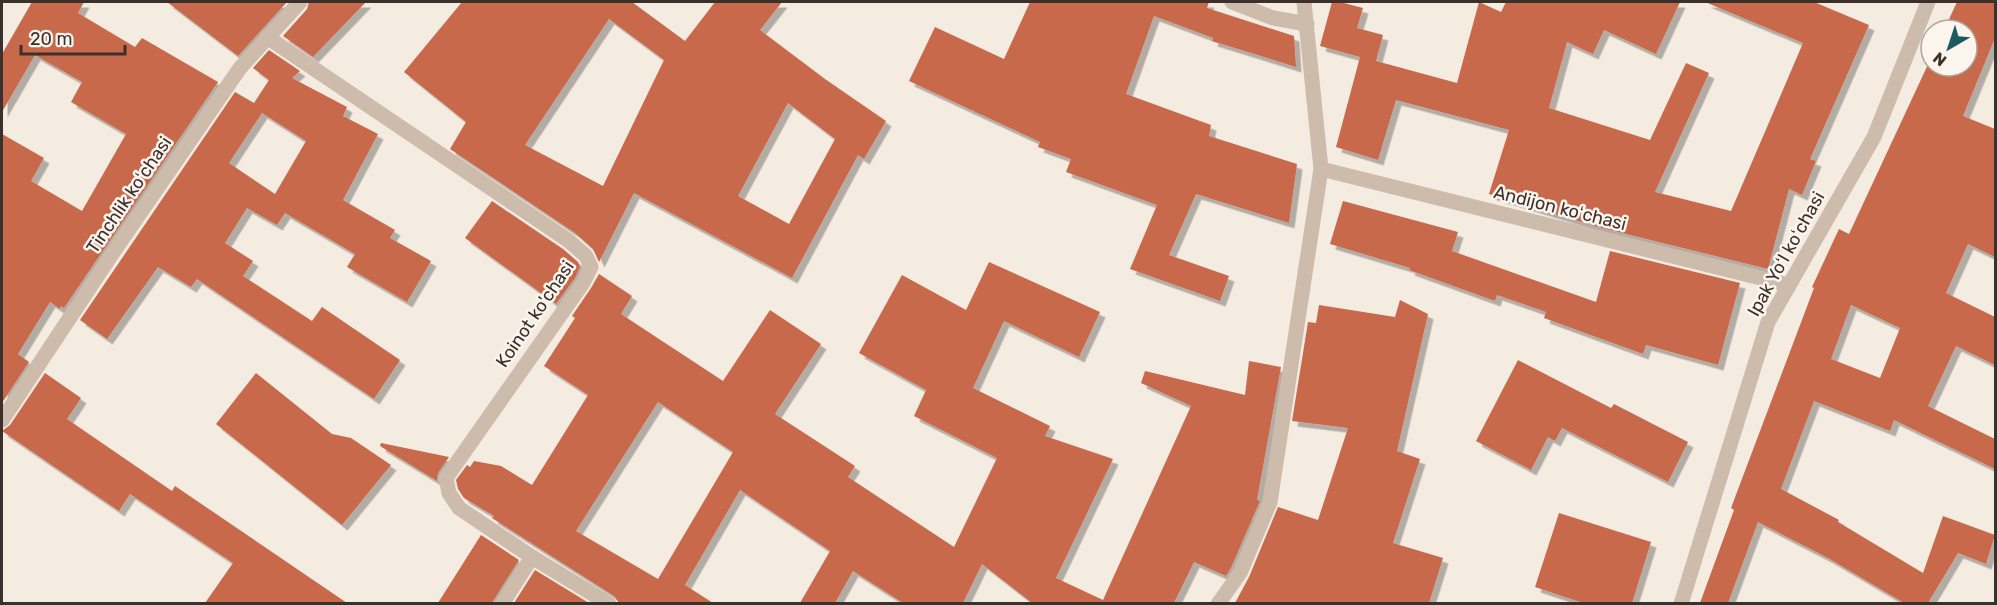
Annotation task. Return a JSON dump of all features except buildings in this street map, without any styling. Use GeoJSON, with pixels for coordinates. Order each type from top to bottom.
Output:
{"type":"FeatureCollection","features":[{"type":"Feature","properties":{"kind":"street","name":"Tinchlik koʻchasi"},"geometry":{"type":"LineString","coordinates":[[2,420],[110,257],[240,68],[300,2]]}},
{"type":"Feature","properties":{"kind":"street"},"geometry":{"type":"LineString","coordinates":[[1232,2],[1274,18],[1307,24]]}},
{"type":"Feature","properties":{"kind":"street"},"geometry":{"type":"LineString","coordinates":[[1218,603],[1240,573],[1270,502],[1321,169],[1304,2]]}},
{"type":"Feature","properties":{"kind":"street","name":"Ipak Yoʻl koʻchasi"},"geometry":{"type":"LineString","coordinates":[[1681,603],[1768,322],[1874,137],[1928,2]]}},
{"type":"Feature","properties":{"kind":"street","name":"Koinot ko'chasi"},"geometry":{"type":"LineString","coordinates":[[267,37],[569,241],[586,256],[591,267],[583,283],[446,478],[449,493],[459,508],[532,557],[609,603]]}},
{"type":"Feature","properties":{"kind":"street","name":"Andijon koʻchasi"},"geometry":{"type":"LineString","coordinates":[[1321,169],[1789,285]]}},
{"type":"Feature","properties":{"kind":"street"},"geometry":{"type":"LineString","coordinates":[[502,603],[532,557]]}}]}
